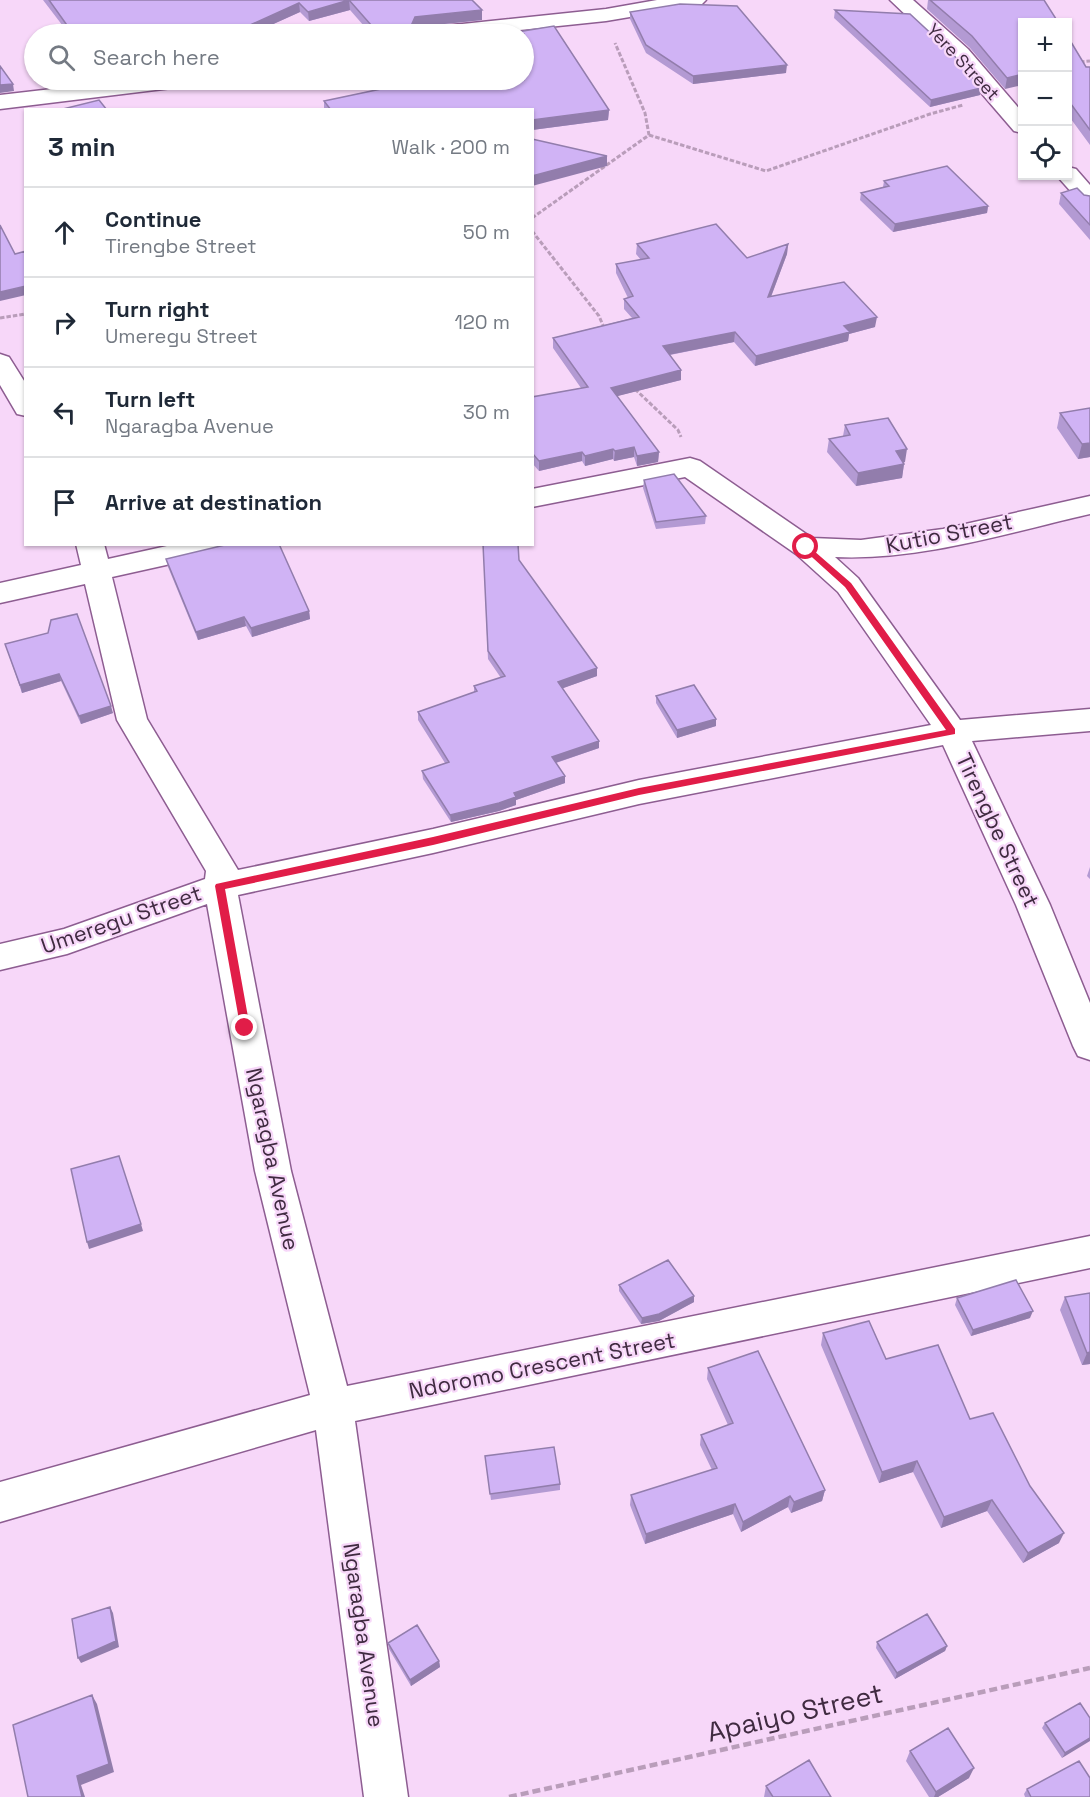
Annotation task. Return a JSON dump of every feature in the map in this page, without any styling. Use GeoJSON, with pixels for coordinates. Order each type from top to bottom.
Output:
{"type":"FeatureCollection","features":[{"type":"Feature","properties":{"kind":"street"},"geometry":{"type":"LineString","coordinates":[[520,24],[606,15],[696,0]]}},
{"type":"Feature","properties":{"kind":"street","name":"Yere Street"},"geometry":{"type":"LineString","coordinates":[[901,0],[960,54],[1018,121]]}},
{"type":"Feature","properties":{"kind":"street"},"geometry":{"type":"LineString","coordinates":[[0,102],[98,90]]}},
{"type":"Feature","properties":{"kind":"street"},"geometry":{"type":"LineString","coordinates":[[1072,179],[1090,199]]}},
{"type":"Feature","properties":{"kind":"street"},"geometry":{"type":"LineString","coordinates":[[0,362],[24,404]]}},
{"type":"Feature","properties":{"kind":"street"},"geometry":{"type":"LineString","coordinates":[[534,498],[690,467]]}},
{"type":"Feature","properties":{"kind":"street","name":"Tirengbe Street"},"geometry":{"type":"LineString","coordinates":[[690,467],[806,547],[848,585],[952,732],[1033,905],[1090,1046]]}},
{"type":"Feature","properties":{"kind":"street","name":"Kutio Street"},"geometry":{"type":"LineString","coordinates":[[806,547],[861,549],[943,538],[1090,505]]}},
{"type":"Feature","properties":{"kind":"street"},"geometry":{"type":"LineString","coordinates":[[0,593],[93,558],[202,546]]}},
{"type":"Feature","properties":{"kind":"street","name":"Ngaragba Avenue"},"geometry":{"type":"LineString","coordinates":[[93,558],[132,720],[222,870],[220,886],[273,1171],[333,1407],[386,1797]]}},
{"type":"Feature","properties":{"kind":"street","name":"Umeregu Street"},"geometry":{"type":"LineString","coordinates":[[0,957],[67,941],[220,886],[433,841],[639,792],[952,732],[1090,720]]}},
{"type":"Feature","properties":{"kind":"street","name":"Ndoromo Crescent Street"},"geometry":{"type":"LineString","coordinates":[[0,1502],[333,1407],[1090,1252]]}},
{"type":"Feature","properties":{"kind":"path"},"geometry":{"type":"LineString","coordinates":[[606,15],[624,66],[645,113],[650,135]]}},
{"type":"Feature","properties":{"kind":"path"},"geometry":{"type":"LineString","coordinates":[[1078,63],[1090,61]]}},
{"type":"Feature","properties":{"kind":"path"},"geometry":{"type":"LineString","coordinates":[[650,135],[766,171],[930,114],[995,97]]}},
{"type":"Feature","properties":{"kind":"path"},"geometry":{"type":"LineString","coordinates":[[534,217],[650,135]]}},
{"type":"Feature","properties":{"kind":"path"},"geometry":{"type":"LineString","coordinates":[[534,234],[599,316],[608,336]]}},
{"type":"Feature","properties":{"kind":"path"},"geometry":{"type":"LineString","coordinates":[[0,318],[24,314]]}},
{"type":"Feature","properties":{"kind":"path"},"geometry":{"type":"LineString","coordinates":[[631,385],[678,430],[690,467]]}},
{"type":"Feature","properties":{"kind":"path","name":"Apaiyo Street"},"geometry":{"type":"LineString","coordinates":[[509,1797],[1090,1668]]}},
{"type":"Feature","properties":{"kind":"building"},"geometry":{"type":"Polygon","coordinates":[[[49,0],[349,0],[308,12],[299,3],[252,24],[66,24],[49,0]]]}},
{"type":"Feature","properties":{"kind":"building"},"geometry":{"type":"Polygon","coordinates":[[[349,0],[472,0],[482,10],[415,17],[412,24],[370,24],[349,0]]]}},
{"type":"Feature","properties":{"kind":"building"},"geometry":{"type":"Polygon","coordinates":[[[930,0],[1044,0],[1055,18],[1018,18],[1018,75],[1007,78],[972,36],[930,0]]]}},
{"type":"Feature","properties":{"kind":"building"},"geometry":{"type":"Polygon","coordinates":[[[680,4],[737,6],[787,65],[693,76],[646,45],[630,12],[680,4]]]}},
{"type":"Feature","properties":{"kind":"building"},"geometry":{"type":"Polygon","coordinates":[[[835,10],[910,14],[952,53],[981,88],[931,100],[835,10]]]}},
{"type":"Feature","properties":{"kind":"building"},"geometry":{"type":"Polygon","coordinates":[[[554,26],[609,110],[534,120],[534,108],[329,108],[324,101],[376,90],[534,90],[534,29],[554,26]]]}},
{"type":"Feature","properties":{"kind":"building"},"geometry":{"type":"Polygon","coordinates":[[[1072,44],[1086,67],[1090,67],[1090,130],[1072,105],[1072,44]]]}},
{"type":"Feature","properties":{"kind":"building"},"geometry":{"type":"Polygon","coordinates":[[[0,66],[13,84],[0,85],[0,66]]]}},
{"type":"Feature","properties":{"kind":"building"},"geometry":{"type":"Polygon","coordinates":[[[99,100],[105,108],[67,108],[99,100]]]}},
{"type":"Feature","properties":{"kind":"building"},"geometry":{"type":"Polygon","coordinates":[[[534,139],[607,156],[534,175],[534,139]]]}},
{"type":"Feature","properties":{"kind":"building"},"geometry":{"type":"Polygon","coordinates":[[[947,166],[988,206],[895,224],[861,193],[889,186],[884,181],[947,166]]]}},
{"type":"Feature","properties":{"kind":"building"},"geometry":{"type":"Polygon","coordinates":[[[1077,188],[1084,195],[1090,196],[1090,225],[1061,193],[1077,188]]]}},
{"type":"Feature","properties":{"kind":"building"},"geometry":{"type":"Polygon","coordinates":[[[716,224],[747,258],[788,244],[768,297],[844,282],[877,317],[844,326],[850,332],[756,356],[735,332],[663,346],[681,370],[611,388],[659,452],[637,456],[634,447],[615,451],[613,449],[585,456],[582,452],[539,461],[534,455],[534,397],[588,387],[553,338],[639,317],[624,299],[633,296],[616,264],[649,258],[637,244],[716,224]]]}},
{"type":"Feature","properties":{"kind":"building"},"geometry":{"type":"Polygon","coordinates":[[[0,225],[15,254],[24,252],[24,286],[0,292],[0,225]]]}},
{"type":"Feature","properties":{"kind":"building"},"geometry":{"type":"Polygon","coordinates":[[[1090,408],[1090,443],[1082,444],[1060,413],[1090,408]]]}},
{"type":"Feature","properties":{"kind":"building"},"geometry":{"type":"Polygon","coordinates":[[[888,418],[907,449],[896,451],[904,464],[858,473],[829,439],[850,435],[845,425],[888,418]]]}},
{"type":"Feature","properties":{"kind":"building"},"geometry":{"type":"Polygon","coordinates":[[[674,474],[706,516],[656,522],[644,480],[674,474]]]}},
{"type":"Feature","properties":{"kind":"building"},"geometry":{"type":"Polygon","coordinates":[[[221,546],[280,546],[309,611],[251,628],[244,617],[196,632],[166,559],[221,546]]]}},
{"type":"Feature","properties":{"kind":"building"},"geometry":{"type":"Polygon","coordinates":[[[483,546],[518,546],[519,560],[597,668],[558,682],[599,741],[552,757],[565,776],[514,793],[516,797],[499,803],[450,815],[422,771],[449,762],[418,712],[477,691],[474,686],[505,676],[488,651],[483,546]]]}},
{"type":"Feature","properties":{"kind":"building"},"geometry":{"type":"Polygon","coordinates":[[[77,614],[111,706],[79,716],[59,674],[20,685],[5,644],[48,633],[51,620],[77,614]]]}},
{"type":"Feature","properties":{"kind":"building"},"geometry":{"type":"Polygon","coordinates":[[[694,685],[716,719],[677,730],[656,696],[694,685]]]}},
{"type":"Feature","properties":{"kind":"building"},"geometry":{"type":"Polygon","coordinates":[[[119,1156],[141,1224],[87,1242],[71,1169],[119,1156]]]}},
{"type":"Feature","properties":{"kind":"building"},"geometry":{"type":"Polygon","coordinates":[[[668,1260],[694,1296],[659,1314],[642,1318],[619,1285],[668,1260]]]}},
{"type":"Feature","properties":{"kind":"building"},"geometry":{"type":"Polygon","coordinates":[[[1016,1280],[1033,1311],[973,1330],[957,1298],[1016,1280]]]}},
{"type":"Feature","properties":{"kind":"building"},"geometry":{"type":"Polygon","coordinates":[[[1090,1293],[1090,1352],[1087,1353],[1065,1297],[1090,1293]]]}},
{"type":"Feature","properties":{"kind":"building"},"geometry":{"type":"Polygon","coordinates":[[[869,1321],[886,1359],[938,1345],[970,1419],[993,1413],[1030,1486],[1064,1533],[1028,1553],[992,1500],[944,1517],[917,1461],[882,1472],[823,1333],[869,1321]]]}},
{"type":"Feature","properties":{"kind":"building"},"geometry":{"type":"Polygon","coordinates":[[[758,1351],[825,1490],[794,1502],[790,1496],[743,1522],[735,1504],[646,1534],[631,1495],[717,1468],[701,1435],[733,1423],[708,1368],[758,1351]]]}},
{"type":"Feature","properties":{"kind":"building"},"geometry":{"type":"Polygon","coordinates":[[[554,1447],[560,1484],[490,1494],[485,1456],[554,1447]]]}},
{"type":"Feature","properties":{"kind":"building"},"geometry":{"type":"Polygon","coordinates":[[[110,1607],[116,1641],[78,1658],[72,1619],[110,1607]]]}},
{"type":"Feature","properties":{"kind":"building"},"geometry":{"type":"Polygon","coordinates":[[[927,1614],[947,1646],[897,1673],[877,1642],[927,1614]]]}},
{"type":"Feature","properties":{"kind":"building"},"geometry":{"type":"Polygon","coordinates":[[[417,1625],[439,1661],[410,1680],[388,1643],[417,1625]]]}},
{"type":"Feature","properties":{"kind":"building"},"geometry":{"type":"Polygon","coordinates":[[[92,1695],[109,1764],[77,1776],[82,1797],[28,1797],[13,1725],[92,1695]]]}},
{"type":"Feature","properties":{"kind":"building"},"geometry":{"type":"Polygon","coordinates":[[[1080,1703],[1090,1718],[1090,1738],[1065,1753],[1045,1723],[1080,1703]]]}},
{"type":"Feature","properties":{"kind":"building"},"geometry":{"type":"Polygon","coordinates":[[[948,1728],[974,1768],[936,1792],[910,1751],[948,1728]]]}},
{"type":"Feature","properties":{"kind":"building"},"geometry":{"type":"Polygon","coordinates":[[[809,1760],[831,1797],[773,1797],[766,1786],[809,1760]]]}},
{"type":"Feature","properties":{"kind":"building"},"geometry":{"type":"Polygon","coordinates":[[[1079,1761],[1090,1778],[1090,1797],[1031,1797],[1027,1789],[1079,1761]]]}},
{"type":"Feature","properties":{"kind":"route"},"geometry":{"type":"LineString","coordinates":[[245,1028],[220,886],[433,841],[639,792],[952,732],[848,585],[806,547]]}}]}
